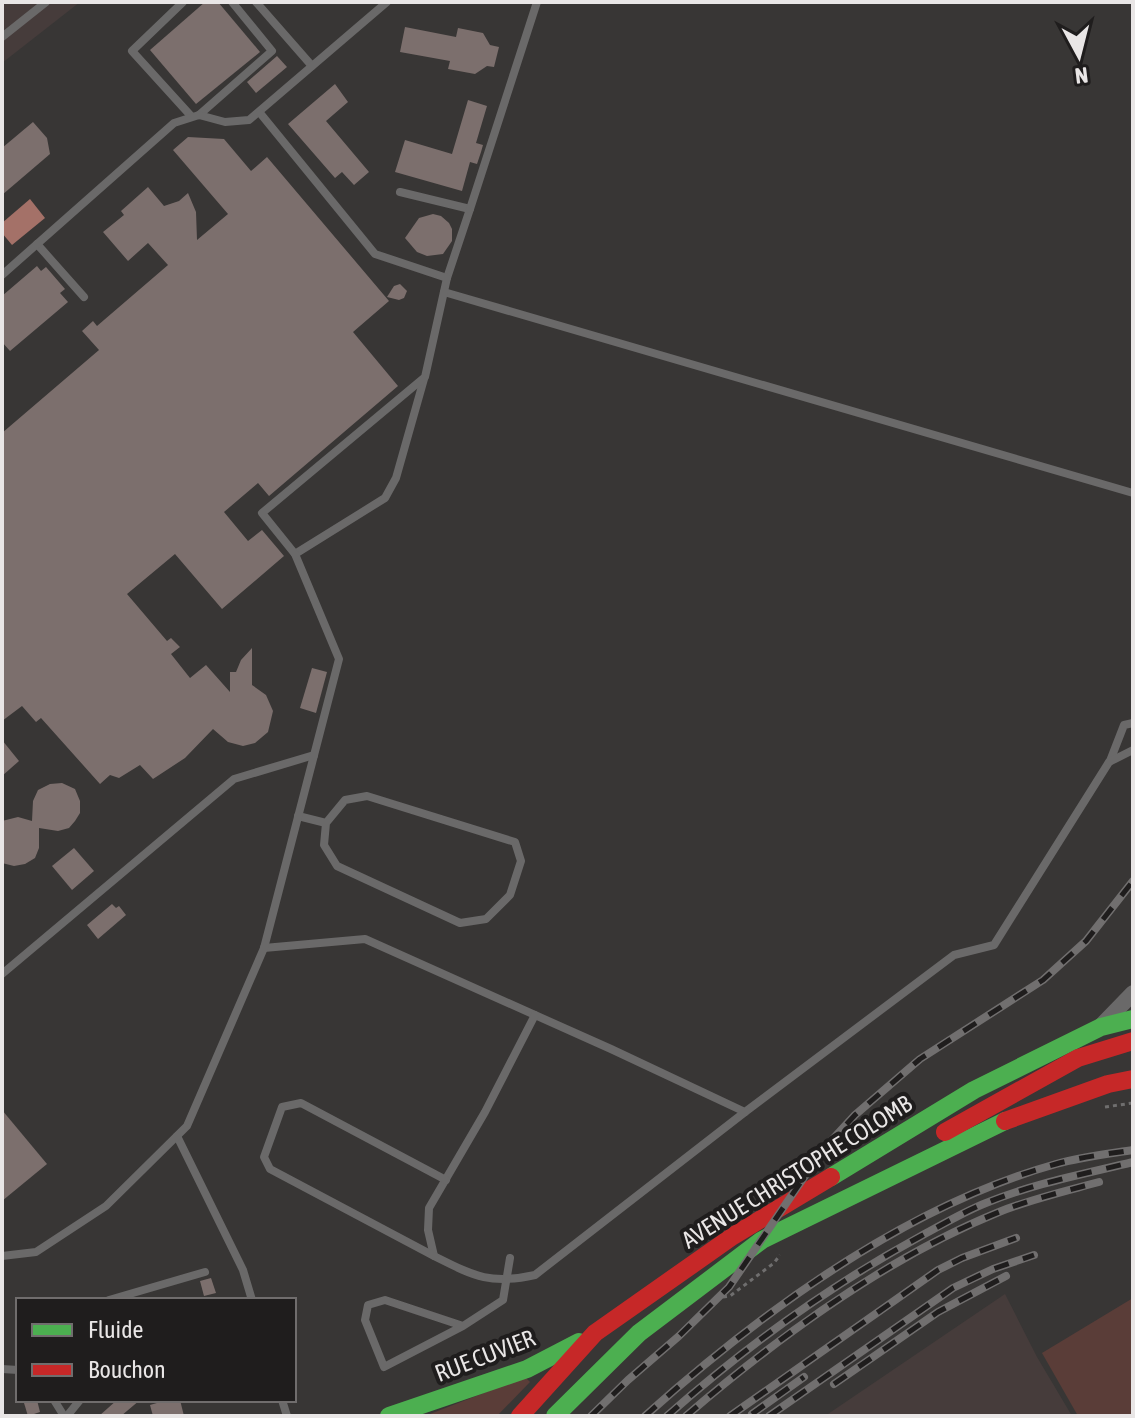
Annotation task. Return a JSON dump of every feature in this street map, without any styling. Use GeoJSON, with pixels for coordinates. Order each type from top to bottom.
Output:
{"type":"FeatureCollection","features":[{"type":"Feature","properties":{"kind":"main road","name":"AVENUE CHRISTOPHE COLOMB"},"geometry":{"type":"LineString","coordinates":[[520,1416],[595,1333],[733,1236],[974,1090],[1101,1027],[1133,1019]]}},
{"type":"Feature","properties":{"kind":"main road"},"geometry":{"type":"LineString","coordinates":[[555,1416],[639,1333],[795,1215],[1078,1058],[1133,1041]]}},
{"type":"Feature","properties":{"kind":"main road"},"geometry":{"type":"LineString","coordinates":[[819,1211],[854,1189],[1032,1097],[1133,1064]]}},
{"type":"Feature","properties":{"kind":"main road"},"geometry":{"type":"LineString","coordinates":[[771,1236],[990,1126],[1108,1084],[1133,1079]]}},
{"type":"Feature","properties":{"kind":"main road","name":"RUE CUVIER"},"geometry":{"type":"LineString","coordinates":[[389,1416],[527,1369],[595,1333]]}},
{"type":"Feature","properties":{"kind":"street"},"geometry":{"type":"LineString","coordinates":[[1101,1027],[1133,993]]}},
{"type":"Feature","properties":{"kind":"lane"},"geometry":{"type":"LineString","coordinates":[[2,37],[46,2]]}},
{"type":"Feature","properties":{"kind":"lane"},"geometry":{"type":"LineString","coordinates":[[183,2],[132,51],[195,116],[225,122],[249,120],[260,113],[387,2]]}},
{"type":"Feature","properties":{"kind":"lane"},"geometry":{"type":"LineString","coordinates":[[2,275],[174,123],[195,116],[272,51],[232,2]]}},
{"type":"Feature","properties":{"kind":"lane"},"geometry":{"type":"LineString","coordinates":[[256,2],[312,66]]}},
{"type":"Feature","properties":{"kind":"lane"},"geometry":{"type":"LineString","coordinates":[[295,554],[385,498],[396,478],[425,377],[447,278],[537,2]]}},
{"type":"Feature","properties":{"kind":"lane"},"geometry":{"type":"LineString","coordinates":[[260,113],[375,254],[447,278]]}},
{"type":"Feature","properties":{"kind":"lane"},"geometry":{"type":"LineString","coordinates":[[400,192],[470,209]]}},
{"type":"Feature","properties":{"kind":"lane"},"geometry":{"type":"LineString","coordinates":[[37,244],[84,297]]}},
{"type":"Feature","properties":{"kind":"lane"},"geometry":{"type":"LineString","coordinates":[[444,292],[1133,493]]}},
{"type":"Feature","properties":{"kind":"lane"},"geometry":{"type":"LineString","coordinates":[[2,1256],[36,1252],[106,1206],[187,1126],[264,948],[339,659],[295,554],[262,513],[425,377]]}},
{"type":"Feature","properties":{"kind":"lane"},"geometry":{"type":"LineString","coordinates":[[446,1180],[301,1103],[282,1107],[264,1157],[270,1169],[473,1276],[506,1281],[535,1275],[954,955],[994,945],[1109,762],[1124,725],[1133,723]]}},
{"type":"Feature","properties":{"kind":"lane"},"geometry":{"type":"LineString","coordinates":[[1109,762],[1133,750]]}},
{"type":"Feature","properties":{"kind":"lane"},"geometry":{"type":"LineString","coordinates":[[2,974],[234,779],[314,755]]}},
{"type":"Feature","properties":{"kind":"lane"},"geometry":{"type":"LineString","coordinates":[[367,796],[515,842],[521,861],[510,895],[486,919],[460,923],[337,866],[324,845],[326,823],[345,800],[367,796]]}},
{"type":"Feature","properties":{"kind":"lane"},"geometry":{"type":"LineString","coordinates":[[298,816],[326,823]]}},
{"type":"Feature","properties":{"kind":"lane"},"geometry":{"type":"LineString","coordinates":[[264,948],[365,939],[745,1112]]}},
{"type":"Feature","properties":{"kind":"lane"},"geometry":{"type":"LineString","coordinates":[[434,1256],[428,1230],[429,1208],[485,1112],[535,1015]]}},
{"type":"Feature","properties":{"kind":"lane"},"geometry":{"type":"LineString","coordinates":[[177,1136],[243,1270],[251,1298]]}},
{"type":"Feature","properties":{"kind":"lane"},"geometry":{"type":"LineString","coordinates":[[463,1326],[385,1300],[368,1305],[365,1320],[384,1367],[463,1326],[503,1300],[510,1258]]}},
{"type":"Feature","properties":{"kind":"lane"},"geometry":{"type":"LineString","coordinates":[[116,1298],[205,1272]]}},
{"type":"Feature","properties":{"kind":"lane"},"geometry":{"type":"LineString","coordinates":[[52,1416],[64,1414]]}},
{"type":"Feature","properties":{"kind":"path"},"geometry":{"type":"LineString","coordinates":[[1103,1108],[1133,1103]]}},
{"type":"Feature","properties":{"kind":"path"},"geometry":{"type":"LineString","coordinates":[[719,1297],[730,1296],[774,1263],[781,1254]]}},
{"type":"Feature","properties":{"kind":"shaded area"},"geometry":{"type":"Polygon","coordinates":[[[2,2],[80,2],[2,63],[2,2]]]}},
{"type":"Feature","properties":{"kind":"shaded area"},"geometry":{"type":"Polygon","coordinates":[[[30,199],[45,218],[12,245],[2,233],[2,223],[30,199]]]}},
{"type":"Feature","properties":{"kind":"shaded area"},"geometry":{"type":"Polygon","coordinates":[[[1005,1294],[1072,1416],[825,1416],[1005,1294]]]}},
{"type":"Feature","properties":{"kind":"shaded area"},"geometry":{"type":"Polygon","coordinates":[[[1133,1298],[1133,1416],[1078,1416],[1042,1353],[1133,1298]]]}},
{"type":"Feature","properties":{"kind":"shaded area"},"geometry":{"type":"Polygon","coordinates":[[[525,1377],[530,1382],[497,1416],[425,1416],[525,1377]]]}},
{"type":"Feature","properties":{"kind":"building"},"geometry":{"type":"Polygon","coordinates":[[[205,2],[218,2],[260,52],[196,104],[150,50],[205,2]]]}},
{"type":"Feature","properties":{"kind":"building"},"geometry":{"type":"Polygon","coordinates":[[[405,27],[456,37],[458,28],[483,33],[490,45],[499,47],[494,67],[487,66],[475,74],[448,69],[450,61],[400,52],[405,27]]]}},
{"type":"Feature","properties":{"kind":"building"},"geometry":{"type":"Polygon","coordinates":[[[277,56],[287,67],[256,93],[247,82],[277,56]]]}},
{"type":"Feature","properties":{"kind":"building"},"geometry":{"type":"Polygon","coordinates":[[[335,84],[348,102],[326,121],[369,172],[354,185],[342,172],[335,178],[288,124],[335,84]]]}},
{"type":"Feature","properties":{"kind":"building"},"geometry":{"type":"Polygon","coordinates":[[[468,100],[487,106],[476,143],[483,145],[481,152],[477,164],[470,162],[462,191],[395,172],[405,140],[452,154],[468,100]]]}},
{"type":"Feature","properties":{"kind":"building"},"geometry":{"type":"Polygon","coordinates":[[[33,122],[47,138],[50,154],[2,195],[2,148],[33,122]]]}},
{"type":"Feature","properties":{"kind":"building"},"geometry":{"type":"Polygon","coordinates":[[[188,137],[224,139],[251,171],[267,157],[389,301],[353,332],[398,386],[269,496],[258,483],[224,512],[248,541],[262,530],[284,556],[222,609],[175,554],[127,594],[167,641],[171,638],[180,647],[171,654],[190,678],[206,665],[230,692],[230,672],[236,672],[241,660],[252,648],[252,685],[266,695],[273,711],[268,732],[255,743],[243,746],[228,742],[213,729],[185,758],[153,779],[140,765],[119,778],[110,775],[100,784],[41,718],[36,722],[22,706],[2,721],[2,433],[99,350],[82,331],[93,321],[97,326],[168,265],[148,243],[128,261],[103,232],[124,215],[121,211],[148,187],[164,206],[179,201],[188,193],[196,212],[197,240],[228,214],[173,150],[188,137]]]}},
{"type":"Feature","properties":{"kind":"building"},"geometry":{"type":"Polygon","coordinates":[[[433,214],[449,223],[452,241],[443,254],[427,256],[417,252],[405,238],[419,218],[433,214]]]}},
{"type":"Feature","properties":{"kind":"building"},"geometry":{"type":"Polygon","coordinates":[[[37,266],[41,271],[46,267],[65,289],[60,293],[68,302],[10,351],[2,342],[2,296],[37,266]]]}},
{"type":"Feature","properties":{"kind":"building"},"geometry":{"type":"Polygon","coordinates":[[[400,284],[407,291],[404,298],[387,297],[394,286],[400,284]]]}},
{"type":"Feature","properties":{"kind":"building"},"geometry":{"type":"Polygon","coordinates":[[[312,668],[327,672],[316,713],[300,708],[312,668]]]}},
{"type":"Feature","properties":{"kind":"building"},"geometry":{"type":"Polygon","coordinates":[[[2,740],[19,761],[2,776],[2,740]]]}},
{"type":"Feature","properties":{"kind":"building"},"geometry":{"type":"Polygon","coordinates":[[[62,783],[75,789],[80,801],[80,813],[75,821],[69,828],[58,831],[39,828],[39,848],[35,858],[25,864],[14,866],[2,863],[2,821],[18,817],[32,821],[33,801],[38,790],[62,783]]]}},
{"type":"Feature","properties":{"kind":"building"},"geometry":{"type":"Polygon","coordinates":[[[74,848],[94,871],[72,890],[52,866],[74,848]]]}},
{"type":"Feature","properties":{"kind":"building"},"geometry":{"type":"Polygon","coordinates":[[[112,904],[116,908],[119,906],[126,915],[98,939],[87,925],[112,904]]]}},
{"type":"Feature","properties":{"kind":"building"},"geometry":{"type":"Polygon","coordinates":[[[2,1110],[47,1164],[2,1201],[2,1110]]]}},
{"type":"Feature","properties":{"kind":"building"},"geometry":{"type":"Polygon","coordinates":[[[211,1278],[216,1293],[204,1296],[200,1281],[211,1278]]]}},
{"type":"Feature","properties":{"kind":"building"},"geometry":{"type":"Polygon","coordinates":[[[38,1402],[40,1412],[28,1416],[24,1403],[38,1402]]]}},
{"type":"Feature","properties":{"kind":"building"},"geometry":{"type":"Polygon","coordinates":[[[115,1402],[138,1402],[121,1416],[99,1416],[115,1402]]]}},
{"type":"Feature","properties":{"kind":"building"},"geometry":{"type":"Polygon","coordinates":[[[180,1402],[184,1416],[153,1416],[150,1405],[180,1402]]]}},
{"type":"Feature","properties":{"kind":"railway"},"geometry":{"type":"LineString","coordinates":[[591,1416],[729,1287],[822,1151],[855,1115],[920,1059],[1043,980],[1086,941],[1133,881]]}},
{"type":"Feature","properties":{"kind":"railway"},"geometry":{"type":"LineString","coordinates":[[645,1416],[689,1377],[786,1302],[890,1235],[1000,1183],[1065,1162],[1133,1150]]}},
{"type":"Feature","properties":{"kind":"railway"},"geometry":{"type":"LineString","coordinates":[[667,1416],[789,1319],[921,1236],[969,1210],[1021,1190],[1133,1162]]}},
{"type":"Feature","properties":{"kind":"railway"},"geometry":{"type":"LineString","coordinates":[[686,1416],[796,1329],[915,1252],[1011,1207],[1099,1182]]}},
{"type":"Feature","properties":{"kind":"railway"},"geometry":{"type":"LineString","coordinates":[[730,1416],[938,1270],[1016,1238]]}},
{"type":"Feature","properties":{"kind":"railway"},"geometry":{"type":"LineString","coordinates":[[769,1416],[953,1288],[993,1269],[1034,1255]]}},
{"type":"Feature","properties":{"kind":"railway"},"geometry":{"type":"LineString","coordinates":[[834,1384],[938,1312],[1006,1276]]}},
{"type":"Feature","properties":{"kind":"railway"},"geometry":{"type":"LineString","coordinates":[[752,1414],[804,1377]]}},
{"type":"Feature","properties":{"kind":"traffic: fast"},"geometry":{"type":"LineString","coordinates":[[831,1177],[974,1090],[1101,1027],[1133,1019]]}},
{"type":"Feature","properties":{"kind":"traffic: fast"},"geometry":{"type":"LineString","coordinates":[[555,1416],[639,1333],[762,1240],[1005,1121]]}},
{"type":"Feature","properties":{"kind":"traffic: fast"},"geometry":{"type":"LineString","coordinates":[[389,1416],[527,1369],[579,1342]]}},
{"type":"Feature","properties":{"kind":"traffic: jam"},"geometry":{"type":"LineString","coordinates":[[945,1132],[1078,1058],[1133,1041]]}},
{"type":"Feature","properties":{"kind":"traffic: jam"},"geometry":{"type":"LineString","coordinates":[[1005,1121],[1108,1084],[1133,1079]]}},
{"type":"Feature","properties":{"kind":"traffic: jam"},"geometry":{"type":"LineString","coordinates":[[520,1416],[595,1333],[733,1236],[831,1177]]}}]}
